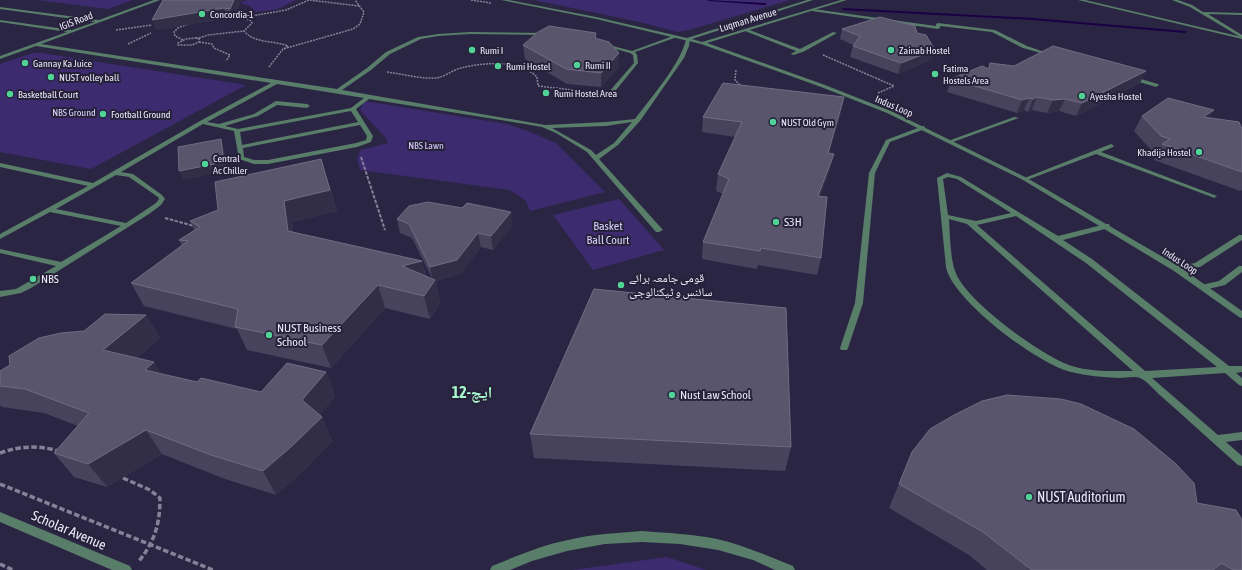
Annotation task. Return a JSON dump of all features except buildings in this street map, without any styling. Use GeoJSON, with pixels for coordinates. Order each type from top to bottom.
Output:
{"type":"FeatureCollection","features":[{"type":"Feature","properties":{"kind":"street","name":"IGIS Road"},"geometry":{"type":"LineString","coordinates":[[0,58],[158,0]]}},
{"type":"Feature","properties":{"kind":"street","name":"Indus Loop"},"geometry":{"type":"LineString","coordinates":[[503,0],[589,16],[702,43],[823,86],[889,112],[1026,179],[1178,269],[1242,315]]}},
{"type":"Feature","properties":{"kind":"street","name":"Luqman Avenue"},"geometry":{"type":"LineString","coordinates":[[688,39],[811,0]]}},
{"type":"Feature","properties":{"kind":"street","name":"Luqman Avenue"},"geometry":{"type":"LineString","coordinates":[[702,43],[845,0]]}},
{"type":"Feature","properties":{"kind":"street"},"geometry":{"type":"LineString","coordinates":[[1080,0],[1242,38]]}},
{"type":"Feature","properties":{"kind":"street"},"geometry":{"type":"LineString","coordinates":[[1174,0],[1185,3],[1203,13],[1242,38]]}},
{"type":"Feature","properties":{"kind":"street"},"geometry":{"type":"LineString","coordinates":[[0,7],[99,22]]}},
{"type":"Feature","properties":{"kind":"street"},"geometry":{"type":"LineString","coordinates":[[813,10],[938,28],[938,24],[987,29],[1025,47],[1055,56]]}},
{"type":"Feature","properties":{"kind":"street"},"geometry":{"type":"LineString","coordinates":[[1203,13],[1242,14]]}},
{"type":"Feature","properties":{"kind":"street"},"geometry":{"type":"LineString","coordinates":[[0,21],[73,32]]}},
{"type":"Feature","properties":{"kind":"street"},"geometry":{"type":"LineString","coordinates":[[747,30],[800,50]]}},
{"type":"Feature","properties":{"kind":"street"},"geometry":{"type":"LineString","coordinates":[[338,91],[369,69],[388,53],[412,41],[428,37],[470,32],[552,34]]}},
{"type":"Feature","properties":{"kind":"street"},"geometry":{"type":"LineString","coordinates":[[793,54],[835,33]]}},
{"type":"Feature","properties":{"kind":"street"},"geometry":{"type":"LineString","coordinates":[[597,43],[632,52],[675,37]]}},
{"type":"Feature","properties":{"kind":"street"},"geometry":{"type":"LineString","coordinates":[[596,158],[616,144],[638,120],[682,58],[688,39]]}},
{"type":"Feature","properties":{"kind":"street"},"geometry":{"type":"LineString","coordinates":[[36,45],[338,91],[544,126],[606,124],[638,120]]}},
{"type":"Feature","properties":{"kind":"street"},"geometry":{"type":"LineString","coordinates":[[610,94],[636,63],[635,55],[632,52]]}},
{"type":"Feature","properties":{"kind":"street"},"geometry":{"type":"LineString","coordinates":[[1127,77],[1156,85]]}},
{"type":"Feature","properties":{"kind":"street"},"geometry":{"type":"LineString","coordinates":[[0,237],[94,185],[202,122],[276,82]]}},
{"type":"Feature","properties":{"kind":"street"},"geometry":{"type":"LineString","coordinates":[[202,122],[234,128],[238,131],[353,109],[368,97]]}},
{"type":"Feature","properties":{"kind":"street"},"geometry":{"type":"LineString","coordinates":[[219,126],[256,115],[276,103],[307,106]]}},
{"type":"Feature","properties":{"kind":"street"},"geometry":{"type":"LineString","coordinates":[[238,131],[241,158],[260,163],[357,145],[364,143],[371,138],[353,109]]}},
{"type":"Feature","properties":{"kind":"street"},"geometry":{"type":"LineString","coordinates":[[951,141],[1016,118]]}},
{"type":"Feature","properties":{"kind":"street"},"geometry":{"type":"LineString","coordinates":[[240,147],[362,123]]}},
{"type":"Feature","properties":{"kind":"street"},"geometry":{"type":"LineString","coordinates":[[544,126],[578,143],[596,158],[659,230]]}},
{"type":"Feature","properties":{"kind":"street"},"geometry":{"type":"LineString","coordinates":[[844,348],[859,303],[872,173],[888,141],[923,128]]}},
{"type":"Feature","properties":{"kind":"street"},"geometry":{"type":"LineString","coordinates":[[1026,179],[1111,146]]}},
{"type":"Feature","properties":{"kind":"street"},"geometry":{"type":"LineString","coordinates":[[1096,152],[1214,196]]}},
{"type":"Feature","properties":{"kind":"street"},"geometry":{"type":"LineString","coordinates":[[0,165],[94,185]]}},
{"type":"Feature","properties":{"kind":"street"},"geometry":{"type":"LineString","coordinates":[[0,294],[18,291],[63,265],[159,204],[162,199],[160,196],[131,175],[114,173]]}},
{"type":"Feature","properties":{"kind":"street"},"geometry":{"type":"LineString","coordinates":[[1242,369],[1227,370],[1143,375],[1092,374],[1068,368],[1049,359],[1020,340],[987,314],[961,288],[951,272],[940,178],[952,176],[964,180],[1057,239],[1089,261],[1227,370],[1242,383]]}},
{"type":"Feature","properties":{"kind":"street"},"geometry":{"type":"LineString","coordinates":[[50,210],[127,225]]}},
{"type":"Feature","properties":{"kind":"street"},"geometry":{"type":"LineString","coordinates":[[944,216],[969,222],[983,222],[1016,214]]}},
{"type":"Feature","properties":{"kind":"street"},"geometry":{"type":"LineString","coordinates":[[969,222],[1242,462]]}},
{"type":"Feature","properties":{"kind":"street"},"geometry":{"type":"LineString","coordinates":[[1057,239],[1106,226]]}},
{"type":"Feature","properties":{"kind":"street"},"geometry":{"type":"LineString","coordinates":[[1178,269],[1197,265],[1242,236]]}},
{"type":"Feature","properties":{"kind":"street"},"geometry":{"type":"LineString","coordinates":[[0,251],[63,265]]}},
{"type":"Feature","properties":{"kind":"street"},"geometry":{"type":"LineString","coordinates":[[1204,287],[1222,283],[1242,268]]}},
{"type":"Feature","properties":{"kind":"street"},"geometry":{"type":"LineString","coordinates":[[1216,439],[1242,436]]}},
{"type":"Feature","properties":{"kind":"street","name":"Scholar Avenue"},"geometry":{"type":"LineString","coordinates":[[0,517],[132,567]]}},
{"type":"Feature","properties":{"kind":"street"},"geometry":{"type":"LineString","coordinates":[[496,570],[526,557],[565,546],[605,538],[644,536],[704,542],[744,552],[789,570]]}},
{"type":"Feature","properties":{"kind":"path"},"geometry":{"type":"LineString","coordinates":[[283,50],[353,29],[360,24],[364,12],[355,0]]}},
{"type":"Feature","properties":{"kind":"path"},"geometry":{"type":"LineString","coordinates":[[220,64],[227,60],[230,55],[214,48],[212,44],[208,42],[199,42],[192,45],[178,45],[178,43],[190,38],[244,31],[252,23],[250,20],[240,18],[248,15],[260,15],[286,10],[299,3],[307,1],[318,1],[339,6],[360,6]]}},
{"type":"Feature","properties":{"kind":"path"},"geometry":{"type":"LineString","coordinates":[[183,40],[175,36],[174,32],[178,28],[191,23]]}},
{"type":"Feature","properties":{"kind":"path"},"geometry":{"type":"LineString","coordinates":[[244,31],[249,36],[283,43],[288,46],[268,69],[265,74],[265,81]]}},
{"type":"Feature","properties":{"kind":"path"},"geometry":{"type":"LineString","coordinates":[[806,48],[894,86],[873,95]]}},
{"type":"Feature","properties":{"kind":"path"},"geometry":{"type":"LineString","coordinates":[[369,69],[437,78],[462,68],[477,65],[504,64],[531,71],[537,76],[539,82],[538,86],[610,94]]}},
{"type":"Feature","properties":{"kind":"path"},"geometry":{"type":"LineString","coordinates":[[736,68],[734,74],[735,79],[743,88]]}},
{"type":"Feature","properties":{"kind":"path"},"geometry":{"type":"LineString","coordinates":[[357,145],[385,230]]}},
{"type":"Feature","properties":{"kind":"path"},"geometry":{"type":"LineString","coordinates":[[147,213],[196,227]]}},
{"type":"Feature","properties":{"kind":"path"},"geometry":{"type":"LineString","coordinates":[[0,453],[29,447],[50,447],[64,453]]}},
{"type":"Feature","properties":{"kind":"path"},"geometry":{"type":"LineString","coordinates":[[123,478],[150,490],[160,498],[161,518],[152,545],[132,567]]}},
{"type":"Feature","properties":{"kind":"path"},"geometry":{"type":"LineString","coordinates":[[0,484],[213,570]]}},
{"type":"Feature","properties":{"kind":"path"},"geometry":{"type":"LineString","coordinates":[[0,564],[13,570]]}},
{"type":"Feature","properties":{"kind":"shaded area","name":"قومی جامعہ برائے سائنس و ٹیکنالوجی"},"geometry":{"type":"Polygon","coordinates":[[[0,0],[1242,0],[1242,570],[0,570],[0,0]]]}},
{"type":"Feature","properties":{"kind":"green space"},"geometry":{"type":"Polygon","coordinates":[[[38,0],[133,0],[108,9],[38,0]]]}},
{"type":"Feature","properties":{"kind":"green space"},"geometry":{"type":"Polygon","coordinates":[[[246,0],[296,0],[278,9],[256,12],[250,6],[240,3],[246,0]]]}},
{"type":"Feature","properties":{"kind":"green space"},"geometry":{"type":"Polygon","coordinates":[[[534,0],[790,0],[689,30],[677,32],[644,23],[534,0]]]}},
{"type":"Feature","properties":{"kind":"green space","name":"NBS Ground"},"geometry":{"type":"Polygon","coordinates":[[[33,53],[246,85],[91,169],[0,152],[0,64],[33,53]]]}},
{"type":"Feature","properties":{"kind":"green space","name":"NBS Lawn"},"geometry":{"type":"Polygon","coordinates":[[[364,101],[506,124],[528,131],[556,143],[605,192],[530,211],[526,201],[510,190],[360,170],[357,158],[361,150],[388,143],[385,137],[360,110],[364,101]]]}},
{"type":"Feature","properties":{"kind":"green space","name":"Basket Ball Court"},"geometry":{"type":"Polygon","coordinates":[[[619,199],[664,250],[593,270],[553,215],[619,199]]]}},
{"type":"Feature","properties":{"kind":"green space"},"geometry":{"type":"Polygon","coordinates":[[[667,557],[706,570],[572,570],[667,557]]]}},
{"type":"Feature","properties":{"kind":"waterway"},"geometry":{"type":"LineString","coordinates":[[709,0],[765,4]]}},
{"type":"Feature","properties":{"kind":"waterway"},"geometry":{"type":"LineString","coordinates":[[843,9],[1033,19],[1185,32]]}},
{"type":"Feature","properties":{"kind":"place","name":"Concordia-1"},"geometry":{"type":"Point","coordinates":[202,14]}},
{"type":"Feature","properties":{"kind":"place","name":"Rumi I"},"geometry":{"type":"Point","coordinates":[472,50]}},
{"type":"Feature","properties":{"kind":"place","name":"Zainab Hostel"},"geometry":{"type":"Point","coordinates":[891,50]}},
{"type":"Feature","properties":{"kind":"place","name":"Gannay Ka Juice"},"geometry":{"type":"Point","coordinates":[25,63]}},
{"type":"Feature","properties":{"kind":"place","name":"Rumi II"},"geometry":{"type":"Point","coordinates":[577,65]}},
{"type":"Feature","properties":{"kind":"place","name":"Rumi Hostel"},"geometry":{"type":"Point","coordinates":[498,66]}},
{"type":"Feature","properties":{"kind":"place","name":"Fatima Hostels Area"},"geometry":{"type":"Point","coordinates":[935,74]}},
{"type":"Feature","properties":{"kind":"place","name":"NUST volley ball"},"geometry":{"type":"Point","coordinates":[51,77]}},
{"type":"Feature","properties":{"kind":"place","name":"Rumi Hostel Area"},"geometry":{"type":"Point","coordinates":[546,93]}},
{"type":"Feature","properties":{"kind":"place","name":"Basketball Court"},"geometry":{"type":"Point","coordinates":[10,94]}},
{"type":"Feature","properties":{"kind":"place","name":"Ayesha Hostel"},"geometry":{"type":"Point","coordinates":[1082,96]}},
{"type":"Feature","properties":{"kind":"place","name":"Football Ground"},"geometry":{"type":"Point","coordinates":[103,114]}},
{"type":"Feature","properties":{"kind":"place","name":"NUST Old Gym"},"geometry":{"type":"Point","coordinates":[773,122]}},
{"type":"Feature","properties":{"kind":"place","name":"Khadija Hostel"},"geometry":{"type":"Point","coordinates":[1199,152]}},
{"type":"Feature","properties":{"kind":"place","name":"Central Ac Chiller"},"geometry":{"type":"Point","coordinates":[205,164]}},
{"type":"Feature","properties":{"kind":"place","name":"S3H"},"geometry":{"type":"Point","coordinates":[776,222]}},
{"type":"Feature","properties":{"kind":"place","name":"NBS"},"geometry":{"type":"Point","coordinates":[33,279]}},
{"type":"Feature","properties":{"kind":"place","name":"قومی جامعہ برائے سائنس و ٹیکنالوجی"},"geometry":{"type":"Point","coordinates":[621,285]}},
{"type":"Feature","properties":{"kind":"place","name":"NUST Business School"},"geometry":{"type":"Point","coordinates":[269,335]}},
{"type":"Feature","properties":{"kind":"place","name":"Nust Law School"},"geometry":{"type":"Point","coordinates":[672,395]}},
{"type":"Feature","properties":{"kind":"place","name":"NUST Auditorium"},"geometry":{"type":"Point","coordinates":[1029,497]}},
{"type":"Feature","properties":{"kind":"district","name":"ایچ-12"},"geometry":{"type":"Point","coordinates":[472,392]}}]}
